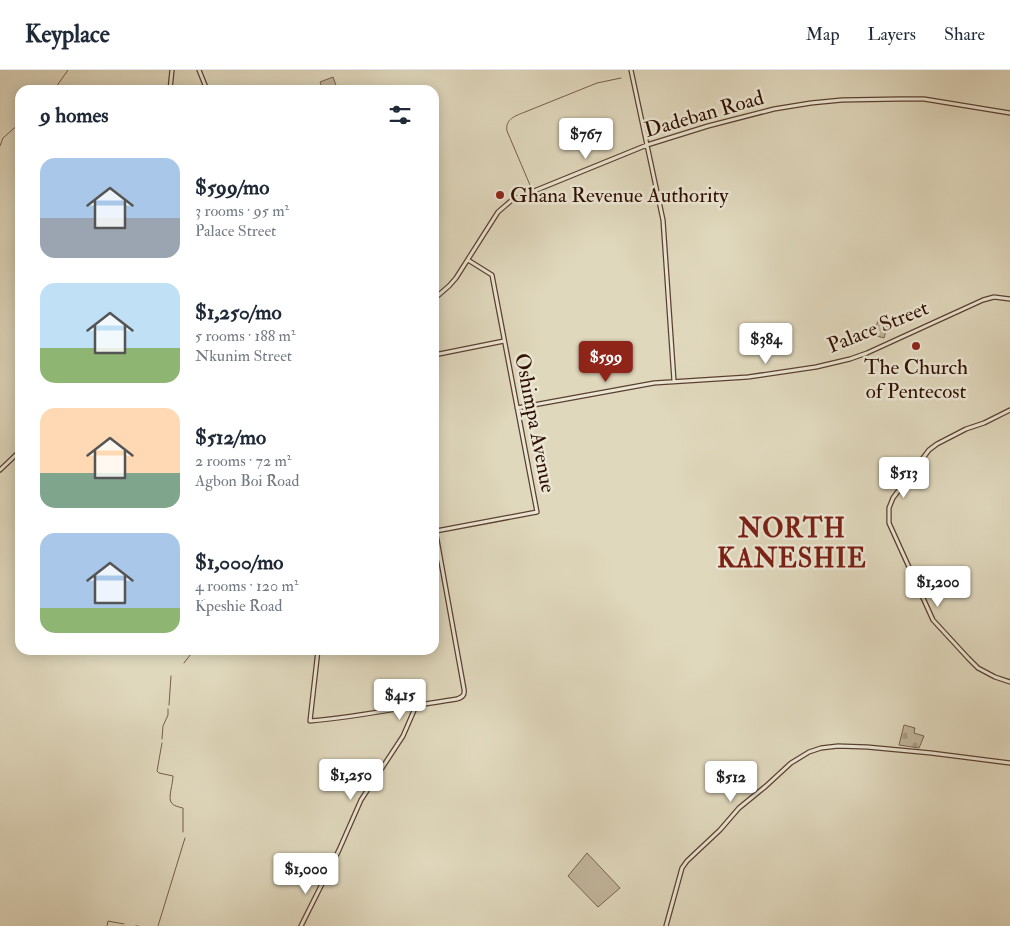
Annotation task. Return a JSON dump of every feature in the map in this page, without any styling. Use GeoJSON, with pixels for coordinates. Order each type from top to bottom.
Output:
{"type":"FeatureCollection","features":[{"type":"Feature","properties":{"kind":"street"},"geometry":{"type":"LineString","coordinates":[[170,85],[172,70]]}},
{"type":"Feature","properties":{"kind":"street"},"geometry":{"type":"LineString","coordinates":[[199,70],[205,85]]}},
{"type":"Feature","properties":{"kind":"street"},"geometry":{"type":"LineString","coordinates":[[631,70],[663,220],[674,381]]}},
{"type":"Feature","properties":{"kind":"street","name":"Dadeban Road"},"geometry":{"type":"LineString","coordinates":[[439,294],[454,281],[498,212],[512,200],[646,145],[761,111],[811,102],[873,98],[924,99],[1010,113]]}},
{"type":"Feature","properties":{"kind":"street","name":"Oshimpa Avenue"},"geometry":{"type":"LineString","coordinates":[[439,530],[537,512],[492,274],[468,260]]}},
{"type":"Feature","properties":{"kind":"street","name":"Palace Street"},"geometry":{"type":"LineString","coordinates":[[517,408],[648,384],[754,376],[816,367],[867,353],[983,300],[994,297],[1010,299]]}},
{"type":"Feature","properties":{"kind":"street"},"geometry":{"type":"LineString","coordinates":[[439,354],[504,341]]}},
{"type":"Feature","properties":{"kind":"street"},"geometry":{"type":"LineString","coordinates":[[1010,410],[966,429],[929,450],[893,498],[889,508],[889,523],[933,620],[978,668],[1010,682]]}},
{"type":"Feature","properties":{"kind":"street"},"geometry":{"type":"LineString","coordinates":[[0,470],[15,456]]}},
{"type":"Feature","properties":{"kind":"street"},"geometry":{"type":"LineString","coordinates":[[317,655],[310,721],[338,719],[463,697],[464,689],[439,555]]}},
{"type":"Feature","properties":{"kind":"street"},"geometry":{"type":"LineString","coordinates":[[301,926],[361,800],[403,736],[416,706]]}},
{"type":"Feature","properties":{"kind":"street"},"geometry":{"type":"LineString","coordinates":[[666,926],[682,868],[687,861],[720,830],[739,808],[772,782],[791,763],[809,752],[825,748],[850,746],[896,749],[1010,762]]}},
{"type":"Feature","properties":{"kind":"green space"},"geometry":{"type":"Polygon","coordinates":[[[333,77],[336,85],[321,85],[320,82],[333,77]]]}},
{"type":"Feature","properties":{"kind":"green space"},"geometry":{"type":"Polygon","coordinates":[[[878,320],[888,323],[884,338],[874,335],[878,320]]]}},
{"type":"Feature","properties":{"kind":"green space"},"geometry":{"type":"Polygon","coordinates":[[[904,725],[915,728],[914,733],[924,736],[919,748],[899,745],[904,725]]]}},
{"type":"Feature","properties":{"kind":"green space"},"geometry":{"type":"Polygon","coordinates":[[[587,853],[620,888],[598,907],[568,876],[587,853]]]}},
{"type":"Feature","properties":{"kind":"waterway"},"geometry":{"type":"LineString","coordinates":[[58,85],[68,70]]}},
{"type":"Feature","properties":{"kind":"waterway"},"geometry":{"type":"LineString","coordinates":[[532,186],[507,131],[509,121],[518,115],[597,83],[621,78]]}},
{"type":"Feature","properties":{"kind":"waterway"},"geometry":{"type":"LineString","coordinates":[[0,146],[3,138],[15,127]]}},
{"type":"Feature","properties":{"kind":"waterway"},"geometry":{"type":"LineString","coordinates":[[184,663],[190,655]]}},
{"type":"Feature","properties":{"kind":"waterway"},"geometry":{"type":"LineString","coordinates":[[169,705],[171,676]]}},
{"type":"Feature","properties":{"kind":"waterway"},"geometry":{"type":"LineString","coordinates":[[162,739],[163,726],[168,715],[168,709]]}},
{"type":"Feature","properties":{"kind":"waterway"},"geometry":{"type":"LineString","coordinates":[[162,743],[157,771],[173,776],[170,800],[176,806],[183,808],[183,832]]}},
{"type":"Feature","properties":{"kind":"waterway"},"geometry":{"type":"LineString","coordinates":[[158,926],[185,838]]}},
{"type":"Feature","properties":{"kind":"waterway"},"geometry":{"type":"LineString","coordinates":[[107,926],[108,921],[124,924]]}},
{"type":"Feature","properties":{"kind":"place","name":"Ghana Revenue Authority"},"geometry":{"type":"Point","coordinates":[500,195]}},
{"type":"Feature","properties":{"kind":"place","name":"The Church of Pentecost"},"geometry":{"type":"Point","coordinates":[916,346]}},
{"type":"Feature","properties":{"kind":"district","name":"NORTH KANESHIE"},"geometry":{"type":"Point","coordinates":[792,544]}}]}
